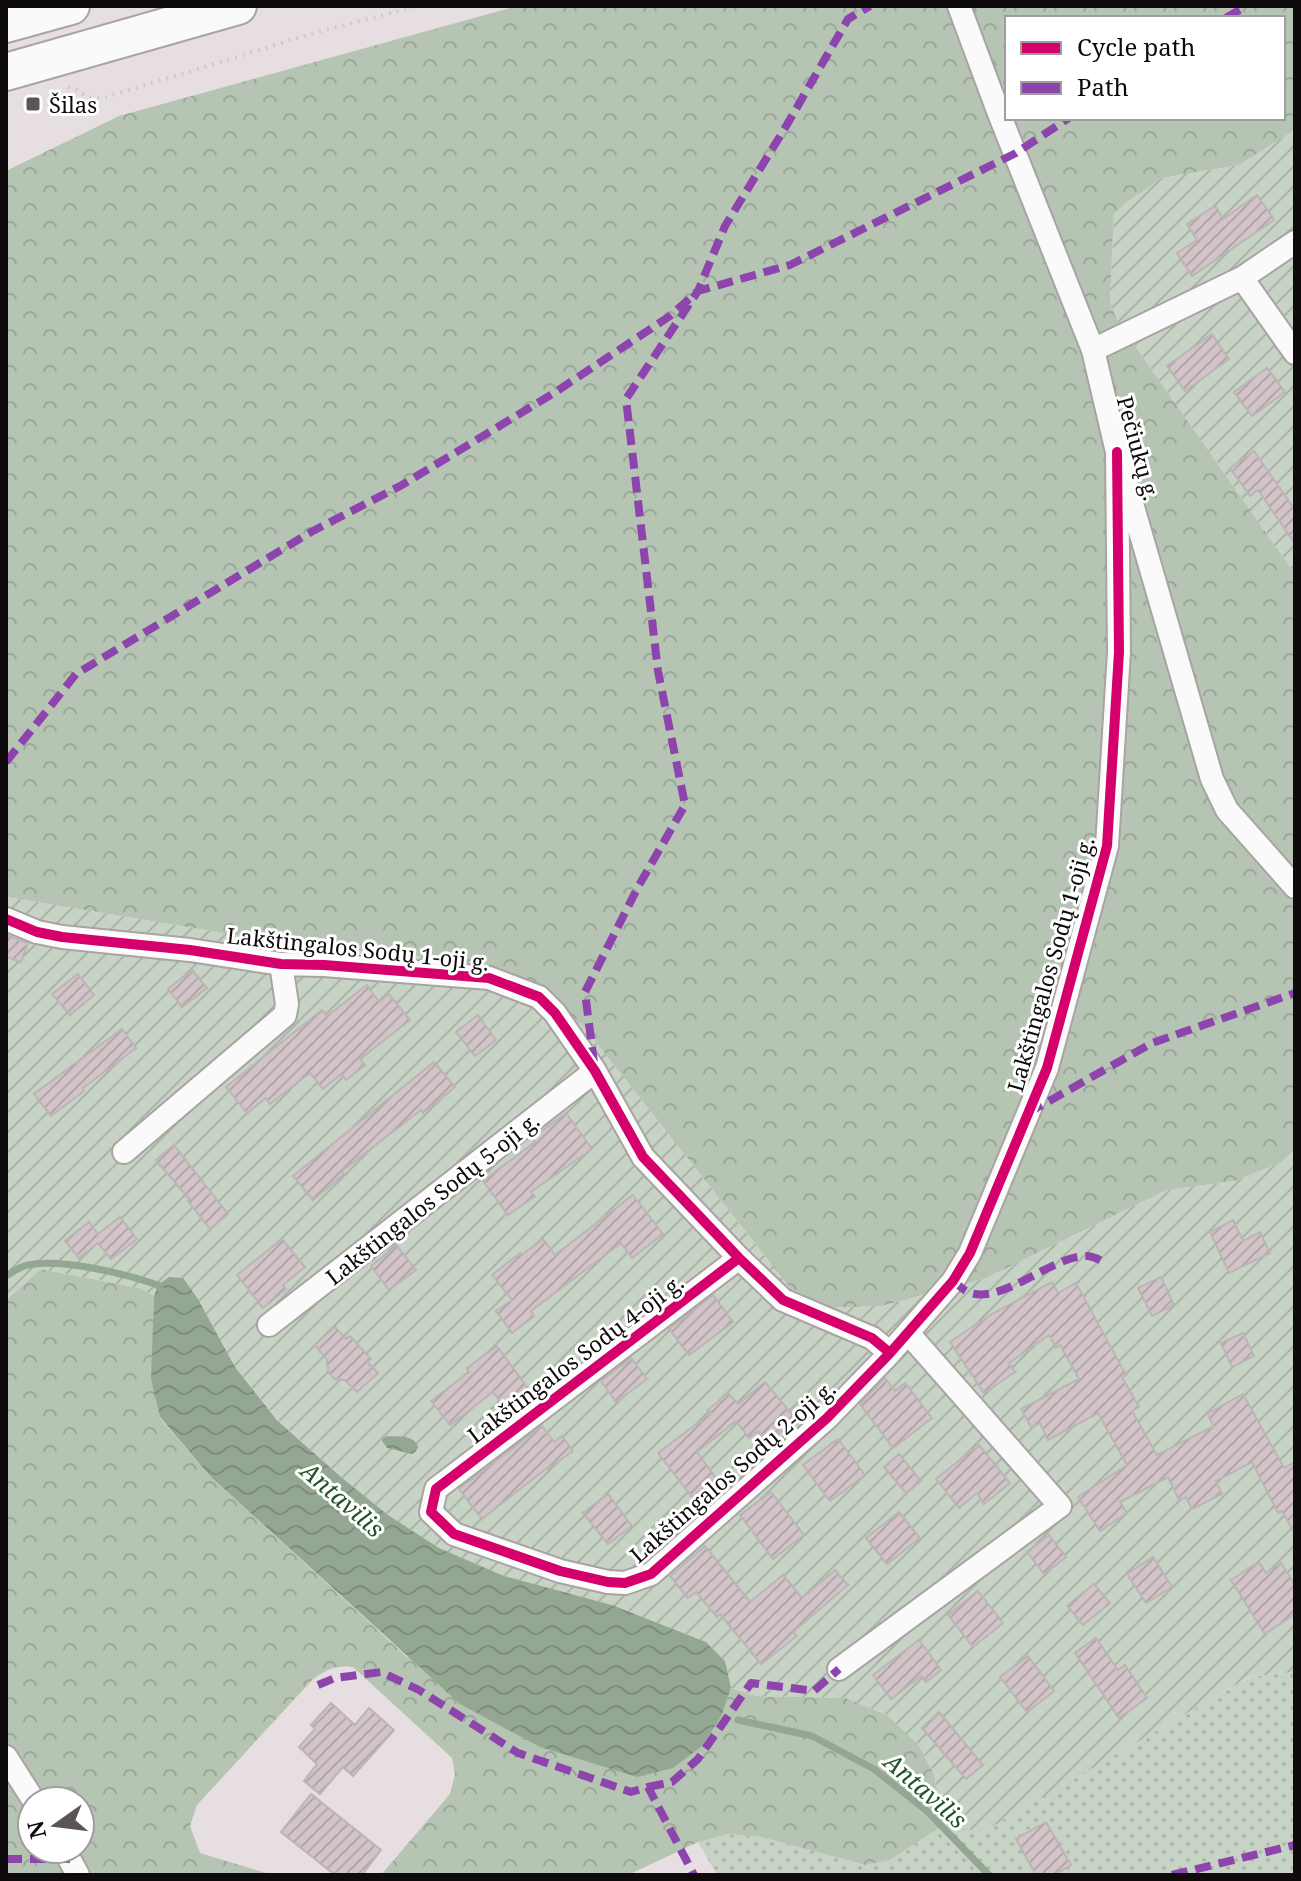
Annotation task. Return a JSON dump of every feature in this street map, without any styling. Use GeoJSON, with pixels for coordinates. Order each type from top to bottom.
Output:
{"type":"FeatureCollection","features":[{"type":"Feature","properties":{"kind":"main road"},"geometry":{"type":"LineString","coordinates":[[6,24],[71,6]]}},
{"type":"Feature","properties":{"kind":"main road"},"geometry":{"type":"LineString","coordinates":[[6,72],[238,6]]}},
{"type":"Feature","properties":{"kind":"street","name":"Pečiukų g."},"geometry":{"type":"LineString","coordinates":[[959,6],[1093,350],[1117,452],[1212,779],[1227,810],[1295,887]]}},
{"type":"Feature","properties":{"kind":"street"},"geometry":{"type":"LineString","coordinates":[[1093,350],[1242,278],[1295,242]]}},
{"type":"Feature","properties":{"kind":"street"},"geometry":{"type":"LineString","coordinates":[[1242,278],[1295,353]]}},
{"type":"Feature","properties":{"kind":"street","name":"Lakštingalos Sodų 1-oji g."},"geometry":{"type":"LineString","coordinates":[[6,919],[37,932],[62,937],[190,950],[281,964],[489,978],[539,997],[555,1013],[595,1071],[643,1157],[739,1258],[783,1300],[872,1338],[890,1353],[953,1281],[970,1253],[1047,1068],[1107,846],[1119,652],[1117,452]]}},
{"type":"Feature","properties":{"kind":"street"},"geometry":{"type":"LineString","coordinates":[[124,1152],[285,1015],[287,1004],[281,964]]}},
{"type":"Feature","properties":{"kind":"street","name":"Lakštingalos Sodų 5-oji g."},"geometry":{"type":"LineString","coordinates":[[269,1325],[595,1071]]}},
{"type":"Feature","properties":{"kind":"street","name":"Lakštingalos Sodų 4-oji g."},"geometry":{"type":"LineString","coordinates":[[436,1489],[739,1258]]}},
{"type":"Feature","properties":{"kind":"street"},"geometry":{"type":"LineString","coordinates":[[839,1669],[1060,1506],[908,1333]]}},
{"type":"Feature","properties":{"kind":"street","name":"Lakštingalos Sodų 2-oji g."},"geometry":{"type":"LineString","coordinates":[[436,1489],[431,1512],[454,1534],[560,1571],[608,1582],[640,1580],[651,1574],[827,1418],[890,1353]]}},
{"type":"Feature","properties":{"kind":"street"},"geometry":{"type":"LineString","coordinates":[[6,1757],[24,1785]]}},
{"type":"Feature","properties":{"kind":"path"},"geometry":{"type":"LineString","coordinates":[[56,90],[69,86],[87,97],[103,98],[318,32],[417,6]]}},
{"type":"Feature","properties":{"kind":"shaded area"},"geometry":{"type":"Polygon","coordinates":[[[1295,130],[1295,574],[1117,320],[1110,301],[1114,214],[1124,204],[1162,178],[1239,165],[1295,130]]]}},
{"type":"Feature","properties":{"kind":"shaded area"},"geometry":{"type":"Polygon","coordinates":[[[6,897],[277,942],[442,959],[535,984],[583,1026],[790,1288],[829,1308],[882,1306],[984,1279],[1167,1190],[1236,1181],[1280,1163],[1295,1150],[1295,1672],[1249,1677],[986,1830],[939,1828],[941,1810],[934,1773],[919,1745],[887,1715],[846,1698],[756,1696],[731,1688],[725,1661],[706,1642],[612,1605],[504,1576],[439,1548],[388,1515],[278,1420],[235,1367],[198,1299],[158,1285],[154,1296],[140,1288],[41,1269],[6,1300],[6,897]]]}},
{"type":"Feature","properties":{"kind":"shaded area"},"geometry":{"type":"Polygon","coordinates":[[[1295,1672],[1295,1875],[717,1875],[698,1842],[729,1834],[761,1837],[865,1865],[890,1860],[939,1828],[986,1829],[1250,1677],[1295,1672]]]}},
{"type":"Feature","properties":{"kind":"green space"},"geometry":{"type":"Polygon","coordinates":[[[517,6],[1295,6],[1295,130],[1239,165],[1162,178],[1114,214],[1110,300],[1117,320],[1295,574],[1295,1150],[1280,1163],[1236,1181],[1167,1190],[984,1279],[882,1306],[829,1308],[790,1288],[583,1026],[535,984],[442,959],[277,942],[6,897],[6,171],[119,116],[517,6]]]}},
{"type":"Feature","properties":{"kind":"green space"},"geometry":{"type":"Polygon","coordinates":[[[41,1269],[140,1288],[154,1296],[153,1331],[160,1418],[210,1476],[407,1657],[722,1715],[731,1688],[756,1696],[846,1698],[887,1715],[919,1745],[934,1774],[941,1810],[939,1828],[890,1860],[865,1865],[761,1837],[729,1834],[698,1842],[628,1875],[381,1875],[450,1794],[455,1774],[452,1758],[353,1667],[336,1667],[313,1679],[197,1805],[190,1826],[200,1853],[273,1875],[6,1875],[6,1300],[41,1269]]]}},
{"type":"Feature","properties":{"kind":"water"},"geometry":{"type":"Polygon","coordinates":[[[169,1277],[183,1278],[235,1367],[277,1420],[388,1515],[439,1548],[504,1576],[612,1605],[706,1642],[725,1661],[731,1688],[722,1715],[702,1746],[673,1768],[637,1777],[540,1747],[460,1704],[210,1476],[160,1417],[151,1379],[154,1296],[158,1285],[169,1277]]]}},
{"type":"Feature","properties":{"kind":"water"},"geometry":{"type":"Polygon","coordinates":[[[387,1436],[409,1438],[418,1447],[412,1454],[387,1448],[382,1441],[387,1436]]]}},
{"type":"Feature","properties":{"kind":"building"},"geometry":{"type":"Polygon","coordinates":[[[1257,195],[1274,220],[1192,276],[1177,253],[1197,240],[1187,224],[1215,206],[1223,219],[1257,195]]]}},
{"type":"Feature","properties":{"kind":"building"},"geometry":{"type":"Polygon","coordinates":[[[1212,334],[1229,359],[1185,391],[1167,366],[1212,334]]]}},
{"type":"Feature","properties":{"kind":"building"},"geometry":{"type":"Polygon","coordinates":[[[1267,368],[1285,392],[1252,416],[1234,392],[1267,368]]]}},
{"type":"Feature","properties":{"kind":"building"},"geometry":{"type":"Polygon","coordinates":[[[1254,451],[1295,510],[1295,544],[1258,490],[1250,496],[1230,468],[1254,451]]]}},
{"type":"Feature","properties":{"kind":"building"},"geometry":{"type":"Polygon","coordinates":[[[6,935],[28,943],[21,962],[6,957],[6,935]]]}},
{"type":"Feature","properties":{"kind":"building"},"geometry":{"type":"Polygon","coordinates":[[[192,970],[207,988],[182,1007],[168,989],[192,970]]]}},
{"type":"Feature","properties":{"kind":"building"},"geometry":{"type":"Polygon","coordinates":[[[78,974],[94,995],[70,1015],[52,994],[78,974]]]}},
{"type":"Feature","properties":{"kind":"building"},"geometry":{"type":"Polygon","coordinates":[[[367,985],[379,1002],[389,994],[410,1020],[360,1059],[365,1065],[346,1080],[341,1074],[323,1089],[310,1073],[270,1104],[266,1098],[247,1113],[226,1087],[322,1010],[327,1016],[367,985]]]}},
{"type":"Feature","properties":{"kind":"building"},"geometry":{"type":"Polygon","coordinates":[[[478,1015],[496,1040],[475,1056],[456,1032],[478,1015]]]}},
{"type":"Feature","properties":{"kind":"building"},"geometry":{"type":"Polygon","coordinates":[[[122,1029],[136,1048],[51,1116],[34,1094],[122,1029]]]}},
{"type":"Feature","properties":{"kind":"building"},"geometry":{"type":"Polygon","coordinates":[[[434,1062],[455,1087],[342,1171],[344,1174],[313,1200],[293,1176],[434,1062]]]}},
{"type":"Feature","properties":{"kind":"building"},"geometry":{"type":"Polygon","coordinates":[[[566,1113],[592,1149],[531,1192],[535,1196],[508,1215],[483,1181],[535,1142],[532,1138],[566,1113]]]}},
{"type":"Feature","properties":{"kind":"building"},"geometry":{"type":"Polygon","coordinates":[[[174,1145],[228,1214],[210,1229],[156,1160],[174,1145]]]}},
{"type":"Feature","properties":{"kind":"building"},"geometry":{"type":"Polygon","coordinates":[[[633,1195],[663,1234],[632,1258],[621,1243],[531,1311],[534,1316],[512,1333],[496,1311],[512,1300],[492,1275],[543,1239],[555,1255],[633,1195]]]}},
{"type":"Feature","properties":{"kind":"building"},"geometry":{"type":"Polygon","coordinates":[[[120,1217],[137,1239],[111,1259],[98,1243],[79,1258],[65,1241],[89,1222],[98,1234],[120,1217]]]}},
{"type":"Feature","properties":{"kind":"building"},"geometry":{"type":"Polygon","coordinates":[[[1233,1220],[1243,1241],[1260,1232],[1270,1253],[1229,1273],[1210,1232],[1233,1220]]]}},
{"type":"Feature","properties":{"kind":"building"},"geometry":{"type":"Polygon","coordinates":[[[282,1239],[305,1267],[283,1285],[286,1289],[263,1308],[237,1275],[282,1239]]]}},
{"type":"Feature","properties":{"kind":"building"},"geometry":{"type":"Polygon","coordinates":[[[397,1246],[416,1270],[389,1290],[371,1266],[397,1246]]]}},
{"type":"Feature","properties":{"kind":"building"},"geometry":{"type":"Polygon","coordinates":[[[1161,1277],[1174,1305],[1152,1316],[1138,1288],[1161,1277]]]}},
{"type":"Feature","properties":{"kind":"building"},"geometry":{"type":"Polygon","coordinates":[[[1052,1282],[1058,1293],[1076,1283],[1126,1375],[1122,1377],[1139,1407],[1132,1411],[1157,1455],[1214,1426],[1207,1414],[1243,1394],[1284,1468],[1295,1462],[1295,1534],[1282,1511],[1278,1513],[1252,1462],[1216,1481],[1222,1494],[1192,1509],[1186,1497],[1179,1500],[1168,1477],[1120,1502],[1127,1513],[1100,1531],[1078,1497],[1127,1465],[1098,1413],[1048,1440],[1040,1423],[1031,1427],[1021,1409],[1079,1379],[1060,1345],[1056,1348],[1049,1335],[1009,1363],[1015,1372],[984,1393],[950,1342],[990,1315],[1052,1282]]]}},
{"type":"Feature","properties":{"kind":"building"},"geometry":{"type":"Polygon","coordinates":[[[713,1295],[733,1322],[689,1355],[669,1329],[713,1295]]]}},
{"type":"Feature","properties":{"kind":"building"},"geometry":{"type":"Polygon","coordinates":[[[335,1327],[346,1339],[350,1336],[371,1359],[367,1362],[378,1373],[357,1392],[345,1380],[334,1379],[328,1371],[327,1360],[315,1345],[335,1327]]]}},
{"type":"Feature","properties":{"kind":"building"},"geometry":{"type":"Polygon","coordinates":[[[1243,1333],[1254,1356],[1232,1367],[1221,1343],[1243,1333]]]}},
{"type":"Feature","properties":{"kind":"building"},"geometry":{"type":"Polygon","coordinates":[[[497,1346],[527,1387],[503,1405],[493,1392],[450,1425],[431,1401],[497,1346]]]}},
{"type":"Feature","properties":{"kind":"building"},"geometry":{"type":"Polygon","coordinates":[[[631,1358],[647,1379],[616,1402],[601,1381],[631,1358]]]}},
{"type":"Feature","properties":{"kind":"building"},"geometry":{"type":"Polygon","coordinates":[[[885,1378],[895,1391],[905,1383],[932,1418],[893,1448],[860,1404],[885,1378]]]}},
{"type":"Feature","properties":{"kind":"building"},"geometry":{"type":"Polygon","coordinates":[[[765,1382],[796,1419],[767,1443],[758,1431],[749,1438],[736,1421],[697,1452],[716,1478],[692,1497],[658,1453],[711,1413],[708,1410],[728,1393],[738,1404],[765,1382]]]}},
{"type":"Feature","properties":{"kind":"building"},"geometry":{"type":"Polygon","coordinates":[[[542,1426],[554,1442],[562,1436],[573,1451],[482,1519],[459,1489],[542,1426]]]}},
{"type":"Feature","properties":{"kind":"building"},"geometry":{"type":"Polygon","coordinates":[[[838,1439],[865,1475],[830,1501],[803,1465],[838,1439]]]}},
{"type":"Feature","properties":{"kind":"building"},"geometry":{"type":"Polygon","coordinates":[[[979,1445],[1010,1483],[984,1504],[977,1493],[959,1508],[936,1479],[979,1445]]]}},
{"type":"Feature","properties":{"kind":"building"},"geometry":{"type":"Polygon","coordinates":[[[899,1454],[921,1481],[906,1493],[884,1467],[899,1454]]]}},
{"type":"Feature","properties":{"kind":"building"},"geometry":{"type":"Polygon","coordinates":[[[771,1492],[804,1535],[773,1559],[740,1515],[771,1492]]]}},
{"type":"Feature","properties":{"kind":"building"},"geometry":{"type":"Polygon","coordinates":[[[608,1494],[632,1526],[608,1544],[583,1513],[608,1494]]]}},
{"type":"Feature","properties":{"kind":"building"},"geometry":{"type":"Polygon","coordinates":[[[899,1512],[920,1538],[887,1564],[866,1538],[899,1512]]]}},
{"type":"Feature","properties":{"kind":"building"},"geometry":{"type":"Polygon","coordinates":[[[1049,1535],[1066,1557],[1044,1574],[1027,1552],[1049,1535]]]}},
{"type":"Feature","properties":{"kind":"building"},"geometry":{"type":"Polygon","coordinates":[[[705,1546],[750,1602],[783,1575],[802,1598],[835,1570],[848,1585],[793,1632],[797,1636],[761,1664],[720,1614],[717,1617],[696,1592],[688,1598],[670,1576],[705,1546]]]}},
{"type":"Feature","properties":{"kind":"building"},"geometry":{"type":"Polygon","coordinates":[[[1153,1557],[1172,1587],[1146,1603],[1127,1574],[1153,1557]]]}},
{"type":"Feature","properties":{"kind":"building"},"geometry":{"type":"Polygon","coordinates":[[[1259,1562],[1266,1573],[1281,1563],[1295,1585],[1295,1614],[1265,1634],[1231,1580],[1259,1562]]]}},
{"type":"Feature","properties":{"kind":"building"},"geometry":{"type":"Polygon","coordinates":[[[1094,1584],[1110,1603],[1083,1625],[1067,1606],[1094,1584]]]}},
{"type":"Feature","properties":{"kind":"building"},"geometry":{"type":"Polygon","coordinates":[[[978,1591],[1003,1623],[973,1647],[948,1615],[978,1591]]]}},
{"type":"Feature","properties":{"kind":"building"},"geometry":{"type":"Polygon","coordinates":[[[1096,1638],[1118,1670],[1125,1665],[1147,1698],[1119,1718],[1075,1653],[1096,1638]]]}},
{"type":"Feature","properties":{"kind":"building"},"geometry":{"type":"Polygon","coordinates":[[[919,1640],[941,1670],[926,1682],[921,1676],[891,1699],[873,1675],[919,1640]]]}},
{"type":"Feature","properties":{"kind":"building"},"geometry":{"type":"Polygon","coordinates":[[[1028,1656],[1054,1691],[1027,1712],[1000,1677],[1028,1656]]]}},
{"type":"Feature","properties":{"kind":"building"},"geometry":{"type":"Polygon","coordinates":[[[331,1703],[355,1725],[369,1708],[394,1730],[353,1776],[343,1767],[320,1794],[304,1781],[317,1764],[299,1747],[315,1729],[311,1725],[331,1703]]]}},
{"type":"Feature","properties":{"kind":"building"},"geometry":{"type":"Polygon","coordinates":[[[939,1712],[983,1765],[966,1779],[922,1728],[939,1712]]]}},
{"type":"Feature","properties":{"kind":"building"},"geometry":{"type":"Polygon","coordinates":[[[311,1794],[381,1850],[362,1875],[335,1875],[281,1832],[311,1794]]]}},
{"type":"Feature","properties":{"kind":"building"},"geometry":{"type":"Polygon","coordinates":[[[1046,1822],[1071,1865],[1054,1875],[1036,1875],[1016,1839],[1046,1822]]]}},
{"type":"Feature","properties":{"kind":"waterway","name":"Antavilis"},"geometry":{"type":"LineString","coordinates":[[6,1276],[28,1265],[76,1265],[158,1285],[162,1292]]}},
{"type":"Feature","properties":{"kind":"waterway","name":"Antavilis"},"geometry":{"type":"LineString","coordinates":[[738,1720],[812,1736],[874,1769],[927,1811],[989,1875]]}},
{"type":"Feature","properties":{"kind":"marked path"},"geometry":{"type":"LineString","coordinates":[[594,1063],[585,992],[638,887],[685,805],[658,671],[626,399],[698,291],[725,226],[848,19],[870,6]]}},
{"type":"Feature","properties":{"kind":"marked path"},"geometry":{"type":"LineString","coordinates":[[1229,16],[1246,6]]}},
{"type":"Feature","properties":{"kind":"marked path"},"geometry":{"type":"LineString","coordinates":[[6,762],[76,674],[311,532],[402,485],[554,393],[670,316],[698,291],[790,265],[1016,153],[1066,120]]}},
{"type":"Feature","properties":{"kind":"marked path"},"geometry":{"type":"LineString","coordinates":[[1028,1113],[1152,1043],[1295,993]]}},
{"type":"Feature","properties":{"kind":"marked path"},"geometry":{"type":"LineString","coordinates":[[953,1281],[968,1292],[981,1294],[1011,1287],[1072,1258],[1089,1256],[1104,1262]]}},
{"type":"Feature","properties":{"kind":"marked path"},"geometry":{"type":"LineString","coordinates":[[648,1787],[672,1782],[698,1759],[751,1683],[814,1691],[839,1669]]}},
{"type":"Feature","properties":{"kind":"marked path"},"geometry":{"type":"LineString","coordinates":[[318,1685],[335,1678],[381,1672],[419,1690],[518,1753],[631,1792],[648,1787],[694,1875]]}},
{"type":"Feature","properties":{"kind":"marked path"},"geometry":{"type":"LineString","coordinates":[[1172,1875],[1295,1845]]}},
{"type":"Feature","properties":{"kind":"marked path"},"geometry":{"type":"LineString","coordinates":[[6,1859],[16,1859]]}},
{"type":"Feature","properties":{"kind":"cycle path"},"geometry":{"type":"LineString","coordinates":[[739,1258],[436,1489],[431,1512],[454,1534],[560,1571],[625,1583],[651,1574],[827,1418],[953,1281],[970,1253],[1047,1068],[1107,846],[1119,652],[1117,452]]}},
{"type":"Feature","properties":{"kind":"cycle path"},"geometry":{"type":"LineString","coordinates":[[6,919],[37,932],[62,937],[190,950],[281,964],[489,978],[539,997],[555,1013],[595,1071],[643,1157],[739,1258],[783,1300],[872,1338],[890,1353]]}},
{"type":"Feature","properties":{"kind":"place","name":"Šilas"},"geometry":{"type":"Point","coordinates":[33,104]}}]}
